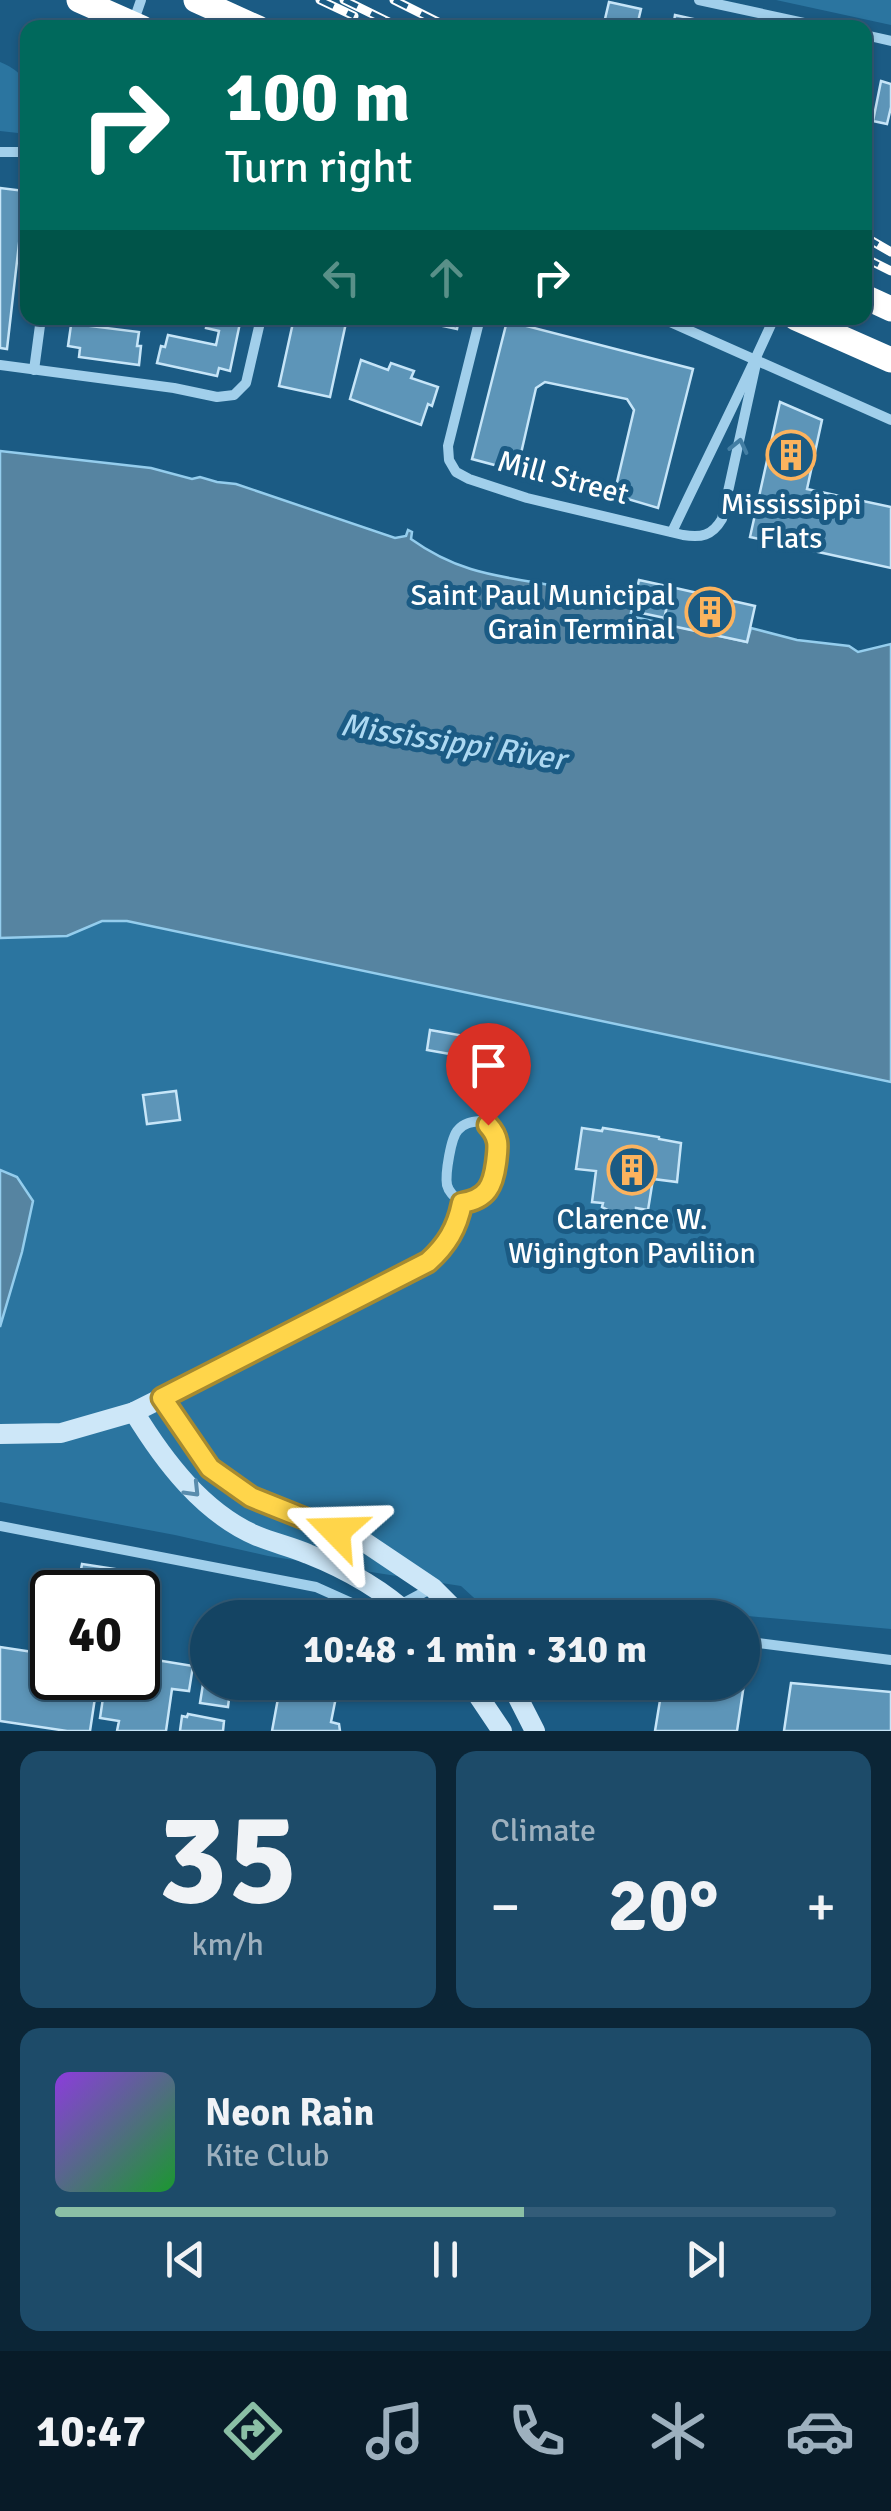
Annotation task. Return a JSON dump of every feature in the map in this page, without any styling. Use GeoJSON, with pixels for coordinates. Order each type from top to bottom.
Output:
{"type":"FeatureCollection","features":[{"type":"Feature","properties":{"kind":"highway"},"geometry":{"type":"LineString","coordinates":[[79,0],[136,20]]}},
{"type":"Feature","properties":{"kind":"highway"},"geometry":{"type":"LineString","coordinates":[[196,0],[240,20]]}},
{"type":"Feature","properties":{"kind":"highway"},"geometry":{"type":"LineString","coordinates":[[812,325],[891,360]]}},
{"type":"Feature","properties":{"kind":"street"},"geometry":{"type":"LineString","coordinates":[[698,0],[792,20]]}},
{"type":"Feature","properties":{"kind":"street"},"geometry":{"type":"LineString","coordinates":[[34,370],[39,325]]}},
{"type":"Feature","properties":{"kind":"street"},"geometry":{"type":"LineString","coordinates":[[0,366],[217,397],[234,396],[249,375],[260,325]]}},
{"type":"Feature","properties":{"kind":"street","name":"Mill Street"},"geometry":{"type":"LineString","coordinates":[[478,325],[448,446],[449,460],[456,472],[527,498],[672,532]]}},
{"type":"Feature","properties":{"kind":"street"},"geometry":{"type":"LineString","coordinates":[[677,325],[891,420]]}},
{"type":"Feature","properties":{"kind":"street"},"geometry":{"type":"LineString","coordinates":[[756,359],[722,519],[708,535],[672,532],[771,325]]}},
{"type":"Feature","properties":{"kind":"street"},"geometry":{"type":"LineString","coordinates":[[480,1121],[496,1134],[499,1146],[494,1181],[480,1198],[462,1203],[448,1190],[446,1181],[454,1136],[468,1123],[480,1121]]}},
{"type":"Feature","properties":{"kind":"street"},"geometry":{"type":"LineString","coordinates":[[0,1434],[61,1433],[134,1412],[162,1398],[428,1262],[457,1226],[462,1203]]}},
{"type":"Feature","properties":{"kind":"street"},"geometry":{"type":"LineString","coordinates":[[162,1398],[210,1468],[251,1497],[366,1543],[445,1600]]}},
{"type":"Feature","properties":{"kind":"street"},"geometry":{"type":"LineString","coordinates":[[134,1412],[153,1444],[206,1504],[254,1535],[356,1576],[391,1600]]}},
{"type":"Feature","properties":{"kind":"street"},"geometry":{"type":"LineString","coordinates":[[0,1526],[316,1588],[344,1600]]}},
{"type":"Feature","properties":{"kind":"street"},"geometry":{"type":"LineString","coordinates":[[419,1600],[433,1588]]}},
{"type":"Feature","properties":{"kind":"street"},"geometry":{"type":"LineString","coordinates":[[760,1643],[891,1660]]}},
{"type":"Feature","properties":{"kind":"street"},"geometry":{"type":"LineString","coordinates":[[481,1700],[502,1731]]}},
{"type":"Feature","properties":{"kind":"street"},"geometry":{"type":"LineString","coordinates":[[518,1700],[535,1731]]}},
{"type":"Feature","properties":{"kind":"shaded area"},"geometry":{"type":"Polygon","coordinates":[[[776,0],[891,0],[891,25],[776,0]]]}},
{"type":"Feature","properties":{"kind":"shaded area"},"geometry":{"type":"Polygon","coordinates":[[[0,62],[20,75],[20,133],[0,131],[0,62]]]}},
{"type":"Feature","properties":{"kind":"shaded area"},"geometry":{"type":"Polygon","coordinates":[[[102,921],[126,921],[891,1082],[891,1629],[760,1617],[760,1600],[476,1600],[461,1586],[268,1556],[0,1502],[0,938],[67,936],[102,921]]]}},
{"type":"Feature","properties":{"kind":"water","name":"Mississippi River"},"geometry":{"type":"Polygon","coordinates":[[[0,451],[151,468],[192,479],[236,484],[395,538],[406,536],[408,530],[412,532],[411,539],[472,570],[593,594],[633,605],[630,616],[747,642],[751,628],[797,640],[849,646],[858,652],[891,644],[891,1082],[127,921],[102,921],[67,936],[0,938],[0,451]]]}},
{"type":"Feature","properties":{"kind":"water"},"geometry":{"type":"Polygon","coordinates":[[[0,1170],[17,1177],[33,1201],[0,1327],[0,1170]]]}},
{"type":"Feature","properties":{"kind":"building"},"geometry":{"type":"Polygon","coordinates":[[[609,2],[641,9],[638,20],[605,19],[609,2]]]}},
{"type":"Feature","properties":{"kind":"building"},"geometry":{"type":"Polygon","coordinates":[[[881,81],[891,84],[887,124],[873,121],[881,81]]]}},
{"type":"Feature","properties":{"kind":"building"},"geometry":{"type":"Polygon","coordinates":[[[0,188],[20,190],[20,235],[7,349],[0,348],[0,188]]]}},
{"type":"Feature","properties":{"kind":"building"},"geometry":{"type":"Polygon","coordinates":[[[71,325],[139,332],[139,365],[79,357],[80,348],[68,346],[71,325]]]}},
{"type":"Feature","properties":{"kind":"building"},"geometry":{"type":"Polygon","coordinates":[[[240,325],[230,371],[219,368],[217,376],[157,363],[168,335],[216,345],[219,331],[206,328],[240,325]]]}},
{"type":"Feature","properties":{"kind":"building"},"geometry":{"type":"Polygon","coordinates":[[[292,325],[345,325],[330,397],[279,386],[292,325]]]}},
{"type":"Feature","properties":{"kind":"building"},"geometry":{"type":"Polygon","coordinates":[[[506,325],[522,325],[693,369],[658,508],[614,495],[634,410],[627,399],[545,382],[536,388],[517,471],[472,459],[506,325]]]}},
{"type":"Feature","properties":{"kind":"building"},"geometry":{"type":"Polygon","coordinates":[[[361,360],[388,370],[391,363],[414,371],[411,378],[438,387],[421,425],[350,399],[361,360]]]}},
{"type":"Feature","properties":{"kind":"building","name":"Mississippi Flats"},"geometry":{"type":"Polygon","coordinates":[[[780,402],[822,420],[807,489],[891,507],[891,568],[750,537],[780,402]]]}},
{"type":"Feature","properties":{"kind":"building","name":"Saint Paul Municipal Grain Terminal"},"geometry":{"type":"Polygon","coordinates":[[[639,580],[671,587],[665,618],[632,611],[639,580]]]}},
{"type":"Feature","properties":{"kind":"building","name":"Saint Paul Municipal Grain Terminal"},"geometry":{"type":"Polygon","coordinates":[[[671,587],[755,606],[747,642],[663,624],[671,587]]]}},
{"type":"Feature","properties":{"kind":"building"},"geometry":{"type":"Polygon","coordinates":[[[430,1030],[470,1037],[467,1057],[427,1050],[430,1030]]]}},
{"type":"Feature","properties":{"kind":"building"},"geometry":{"type":"Polygon","coordinates":[[[176,1091],[180,1120],[147,1124],[143,1095],[176,1091]]]}},
{"type":"Feature","properties":{"kind":"building","name":"Clarence W. Wigington Paviliion"},"geometry":{"type":"Polygon","coordinates":[[[582,1128],[603,1128],[681,1143],[677,1182],[653,1179],[648,1210],[612,1212],[602,1207],[603,1203],[592,1202],[596,1171],[576,1169],[582,1128]]]}},
{"type":"Feature","properties":{"kind":"building"},"geometry":{"type":"Polygon","coordinates":[[[82,1564],[115,1569],[115,1570],[81,1570],[82,1564]]]}},
{"type":"Feature","properties":{"kind":"building"},"geometry":{"type":"Polygon","coordinates":[[[0,1647],[30,1652],[30,1700],[95,1700],[90,1731],[0,1721],[0,1647]]]}},
{"type":"Feature","properties":{"kind":"building"},"geometry":{"type":"Polygon","coordinates":[[[160,1661],[190,1666],[189,1691],[172,1689],[166,1731],[117,1731],[119,1721],[100,1718],[103,1700],[160,1700],[160,1661]]]}},
{"type":"Feature","properties":{"kind":"building"},"geometry":{"type":"Polygon","coordinates":[[[791,1683],[891,1692],[891,1731],[784,1731],[791,1683]]]}},
{"type":"Feature","properties":{"kind":"building"},"geometry":{"type":"Polygon","coordinates":[[[200,1700],[229,1700],[228,1707],[200,1703],[200,1700]]]}},
{"type":"Feature","properties":{"kind":"building"},"geometry":{"type":"Polygon","coordinates":[[[278,1700],[335,1700],[331,1722],[339,1724],[340,1731],[272,1731],[278,1700]]]}},
{"type":"Feature","properties":{"kind":"building"},"geometry":{"type":"Polygon","coordinates":[[[660,1700],[742,1700],[737,1731],[655,1731],[660,1700]]]}},
{"type":"Feature","properties":{"kind":"building"},"geometry":{"type":"Polygon","coordinates":[[[182,1716],[224,1721],[223,1731],[180,1731],[182,1716]]]}},
{"type":"Feature","properties":{"kind":"railway"},"geometry":{"type":"LineString","coordinates":[[320,0],[354,16]]}},
{"type":"Feature","properties":{"kind":"railway"},"geometry":{"type":"LineString","coordinates":[[344,0],[385,20]]}},
{"type":"Feature","properties":{"kind":"railway"},"geometry":{"type":"LineString","coordinates":[[394,0],[434,20]]}},
{"type":"Feature","properties":{"kind":"railway"},"geometry":{"type":"LineString","coordinates":[[872,241],[891,252]]}},
{"type":"Feature","properties":{"kind":"railway"},"geometry":{"type":"LineString","coordinates":[[872,262],[891,271]]}},
{"type":"Feature","properties":{"kind":"place","name":"Mississippi Flats"},"geometry":{"type":"Point","coordinates":[791,455]}},
{"type":"Feature","properties":{"kind":"place","name":"Saint Paul Municipal Grain Terminal"},"geometry":{"type":"Point","coordinates":[710,612]}},
{"type":"Feature","properties":{"kind":"place","name":"Clarence W. Wigington Paviliion"},"geometry":{"type":"Point","coordinates":[632,1170]}},
{"type":"Feature","properties":{"kind":"route"},"geometry":{"type":"LineString","coordinates":[[336,1531],[251,1497],[210,1468],[162,1398],[428,1262],[457,1226],[462,1203],[480,1198],[494,1181],[499,1146],[488,1125]]}}]}
